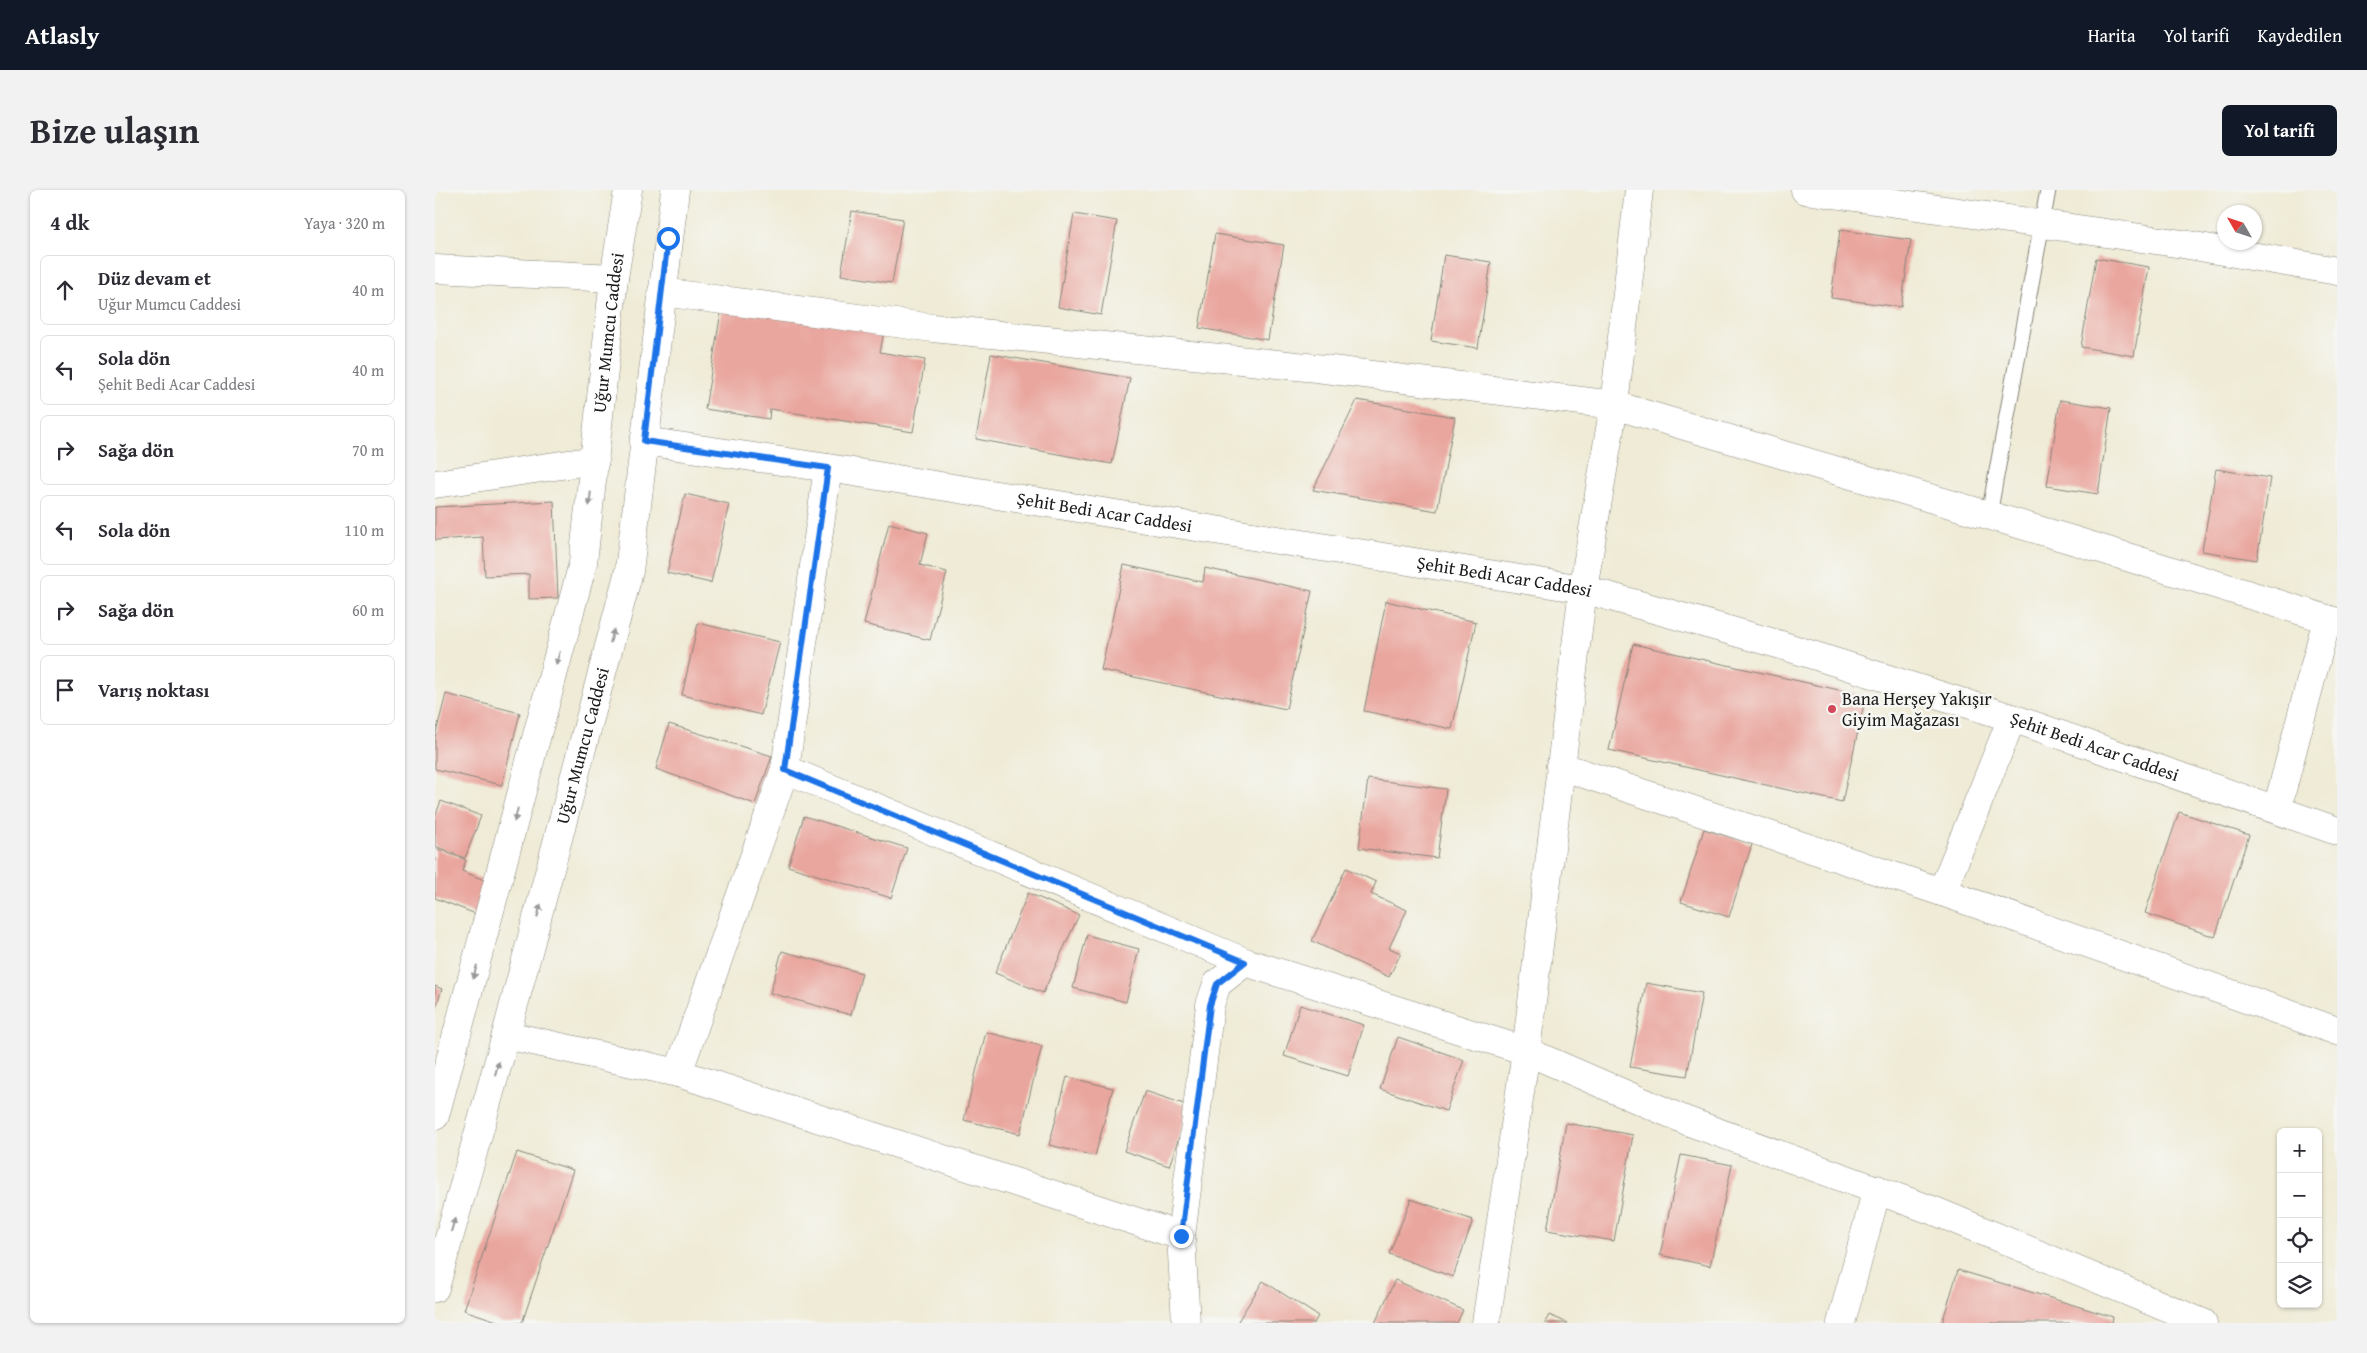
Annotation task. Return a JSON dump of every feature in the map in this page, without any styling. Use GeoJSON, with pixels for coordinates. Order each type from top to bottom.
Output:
{"type":"FeatureCollection","features":[{"type":"Feature","properties":{"kind":"street","name":"Uğur Mumcu Caddesi"},"geometry":{"type":"LineString","coordinates":[[435,1116],[583,563],[614,278],[628,190]]}},
{"type":"Feature","properties":{"kind":"street","name":"Uğur Mumcu Caddesi"},"geometry":{"type":"LineString","coordinates":[[435,1288],[506,1035],[629,571],[675,190]]}},
{"type":"Feature","properties":{"kind":"street"},"geometry":{"type":"LineString","coordinates":[[1486,1323],[1526,1051],[1583,589],[1614,405],[1639,190]]}},
{"type":"Feature","properties":{"kind":"street"},"geometry":{"type":"LineString","coordinates":[[1805,190],[2183,244],[2337,271]]}},
{"type":"Feature","properties":{"kind":"street"},"geometry":{"type":"LineString","coordinates":[[435,269],[614,278]]}},
{"type":"Feature","properties":{"kind":"street"},"geometry":{"type":"LineString","coordinates":[[662,292],[933,328],[1315,368],[1614,405],[1989,515],[2332,621],[2277,808]]}},
{"type":"Feature","properties":{"kind":"street","name":"Şehit Bedi Acar Caddesi"},"geometry":{"type":"LineString","coordinates":[[644,441],[828,468],[1583,589],[1781,645],[2012,718],[2277,808],[2337,831]]}},
{"type":"Feature","properties":{"kind":"street"},"geometry":{"type":"LineString","coordinates":[[435,484],[595,460]]}},
{"type":"Feature","properties":{"kind":"street"},"geometry":{"type":"LineString","coordinates":[[678,1073],[785,770],[828,468]]}},
{"type":"Feature","properties":{"kind":"street"},"geometry":{"type":"LineString","coordinates":[[1942,892],[2012,718]]}},
{"type":"Feature","properties":{"kind":"street"},"geometry":{"type":"LineString","coordinates":[[1560,766],[1942,892],[2337,1030]]}},
{"type":"Feature","properties":{"kind":"street"},"geometry":{"type":"LineString","coordinates":[[785,770],[1245,962],[1526,1051],[1687,1121],[1937,1212],[2203,1323]]}},
{"type":"Feature","properties":{"kind":"street"},"geometry":{"type":"LineString","coordinates":[[1186,1323],[1181,1236],[1210,1005],[1217,984],[1245,962]]}},
{"type":"Feature","properties":{"kind":"street"},"geometry":{"type":"LineString","coordinates":[[506,1035],[678,1073],[1181,1236]]}},
{"type":"Feature","properties":{"kind":"street"},"geometry":{"type":"LineString","coordinates":[[1841,1323],[1877,1189]]}},
{"type":"Feature","properties":{"kind":"lane"},"geometry":{"type":"LineString","coordinates":[[1989,515],[2048,190]]}},
{"type":"Feature","properties":{"kind":"building"},"geometry":{"type":"Polygon","coordinates":[[[852,211],[903,219],[892,283],[841,275],[852,211]]]}},
{"type":"Feature","properties":{"kind":"building"},"geometry":{"type":"Polygon","coordinates":[[[1074,214],[1117,221],[1101,315],[1058,307],[1074,214]]]}},
{"type":"Feature","properties":{"kind":"building"},"geometry":{"type":"Polygon","coordinates":[[[1840,230],[1911,240],[1901,307],[1831,298],[1840,230]]]}},
{"type":"Feature","properties":{"kind":"building"},"geometry":{"type":"Polygon","coordinates":[[[1215,234],[1284,245],[1268,340],[1199,328],[1215,234]]]}},
{"type":"Feature","properties":{"kind":"building"},"geometry":{"type":"Polygon","coordinates":[[[1444,255],[1491,262],[1478,348],[1431,341],[1444,255]]]}},
{"type":"Feature","properties":{"kind":"building"},"geometry":{"type":"Polygon","coordinates":[[[2096,258],[2149,267],[2134,356],[2081,347],[2096,258]]]}},
{"type":"Feature","properties":{"kind":"building"},"geometry":{"type":"Polygon","coordinates":[[[722,305],[884,332],[880,352],[925,360],[913,432],[770,409],[769,419],[705,409],[722,305]]]}},
{"type":"Feature","properties":{"kind":"building"},"geometry":{"type":"Polygon","coordinates":[[[991,354],[1130,378],[1112,464],[976,439],[991,354]]]}},
{"type":"Feature","properties":{"kind":"building"},"geometry":{"type":"Polygon","coordinates":[[[1357,400],[1455,417],[1437,511],[1313,490],[1357,400]]]}},
{"type":"Feature","properties":{"kind":"building"},"geometry":{"type":"Polygon","coordinates":[[[2060,400],[2111,408],[2098,494],[2047,486],[2060,400]]]}},
{"type":"Feature","properties":{"kind":"building"},"geometry":{"type":"Polygon","coordinates":[[[2216,469],[2270,478],[2257,560],[2202,551],[2216,469]]]}},
{"type":"Feature","properties":{"kind":"building"},"geometry":{"type":"Polygon","coordinates":[[[685,494],[729,504],[711,583],[667,573],[685,494]]]}},
{"type":"Feature","properties":{"kind":"building"},"geometry":{"type":"Polygon","coordinates":[[[554,501],[558,598],[529,599],[529,574],[485,576],[483,537],[435,540],[435,507],[554,501]]]}},
{"type":"Feature","properties":{"kind":"building"},"geometry":{"type":"Polygon","coordinates":[[[889,523],[928,533],[920,565],[947,572],[930,640],[864,624],[889,523]]]}},
{"type":"Feature","properties":{"kind":"building"},"geometry":{"type":"Polygon","coordinates":[[[1124,565],[1203,582],[1205,568],[1312,591],[1286,709],[1101,670],[1124,565]]]}},
{"type":"Feature","properties":{"kind":"building"},"geometry":{"type":"Polygon","coordinates":[[[1386,601],[1476,622],[1452,729],[1364,711],[1386,601]]]}},
{"type":"Feature","properties":{"kind":"building"},"geometry":{"type":"Polygon","coordinates":[[[698,623],[780,642],[761,715],[682,695],[698,623]]]}},
{"type":"Feature","properties":{"kind":"building"},"geometry":{"type":"Polygon","coordinates":[[[1633,644],[1866,696],[1842,802],[1609,750],[1633,644]]]}},
{"type":"Feature","properties":{"kind":"building"},"geometry":{"type":"Polygon","coordinates":[[[446,694],[520,713],[502,785],[435,769],[435,737],[446,694]]]}},
{"type":"Feature","properties":{"kind":"building"},"geometry":{"type":"Polygon","coordinates":[[[669,724],[772,756],[755,804],[656,769],[669,724]]]}},
{"type":"Feature","properties":{"kind":"building"},"geometry":{"type":"Polygon","coordinates":[[[1368,779],[1446,789],[1437,858],[1359,848],[1368,779]]]}},
{"type":"Feature","properties":{"kind":"building"},"geometry":{"type":"Polygon","coordinates":[[[441,801],[481,816],[465,858],[435,846],[435,817],[441,801]]]}},
{"type":"Feature","properties":{"kind":"building"},"geometry":{"type":"Polygon","coordinates":[[[2179,812],[2249,835],[2215,937],[2145,913],[2179,812]]]}},
{"type":"Feature","properties":{"kind":"building"},"geometry":{"type":"Polygon","coordinates":[[[804,816],[907,848],[891,898],[788,866],[804,816]]]}},
{"type":"Feature","properties":{"kind":"building"},"geometry":{"type":"Polygon","coordinates":[[[1704,829],[1752,844],[1729,917],[1681,902],[1704,829]]]}},
{"type":"Feature","properties":{"kind":"building"},"geometry":{"type":"Polygon","coordinates":[[[435,848],[466,860],[462,871],[489,882],[476,914],[435,898],[435,848]]]}},
{"type":"Feature","properties":{"kind":"building"},"geometry":{"type":"Polygon","coordinates":[[[1346,868],[1376,882],[1371,894],[1407,910],[1389,948],[1401,953],[1389,977],[1312,941],[1346,868]]]}},
{"type":"Feature","properties":{"kind":"building"},"geometry":{"type":"Polygon","coordinates":[[[1028,893],[1079,915],[1043,993],[995,973],[1028,893]]]}},
{"type":"Feature","properties":{"kind":"building"},"geometry":{"type":"Polygon","coordinates":[[[1087,935],[1139,949],[1126,1002],[1073,988],[1087,935]]]}},
{"type":"Feature","properties":{"kind":"building"},"geometry":{"type":"Polygon","coordinates":[[[782,951],[862,973],[851,1015],[770,993],[782,951]]]}},
{"type":"Feature","properties":{"kind":"building"},"geometry":{"type":"Polygon","coordinates":[[[1646,983],[1702,993],[1687,1076],[1630,1067],[1646,983]]]}},
{"type":"Feature","properties":{"kind":"building"},"geometry":{"type":"Polygon","coordinates":[[[435,986],[442,989],[435,1010],[435,986]]]}},
{"type":"Feature","properties":{"kind":"building"},"geometry":{"type":"Polygon","coordinates":[[[1300,1005],[1364,1025],[1348,1076],[1284,1056],[1300,1005]]]}},
{"type":"Feature","properties":{"kind":"building"},"geometry":{"type":"Polygon","coordinates":[[[986,1032],[1042,1046],[1020,1134],[964,1120],[986,1032]]]}},
{"type":"Feature","properties":{"kind":"building"},"geometry":{"type":"Polygon","coordinates":[[[1398,1037],[1464,1060],[1446,1111],[1380,1089],[1398,1037]]]}},
{"type":"Feature","properties":{"kind":"building"},"geometry":{"type":"Polygon","coordinates":[[[1067,1077],[1113,1088],[1095,1156],[1049,1145],[1067,1077]]]}},
{"type":"Feature","properties":{"kind":"building"},"geometry":{"type":"Polygon","coordinates":[[[1145,1091],[1190,1106],[1169,1166],[1124,1151],[1145,1091]]]}},
{"type":"Feature","properties":{"kind":"building"},"geometry":{"type":"Polygon","coordinates":[[[1566,1123],[1633,1135],[1614,1241],[1547,1230],[1566,1123]]]}},
{"type":"Feature","properties":{"kind":"building"},"geometry":{"type":"Polygon","coordinates":[[[517,1152],[573,1170],[522,1323],[503,1323],[464,1310],[517,1152]]]}},
{"type":"Feature","properties":{"kind":"building"},"geometry":{"type":"Polygon","coordinates":[[[1681,1155],[1732,1165],[1710,1266],[1660,1255],[1681,1155]]]}},
{"type":"Feature","properties":{"kind":"building"},"geometry":{"type":"Polygon","coordinates":[[[1411,1199],[1473,1220],[1453,1277],[1389,1254],[1411,1199]]]}},
{"type":"Feature","properties":{"kind":"building"},"geometry":{"type":"Polygon","coordinates":[[[1958,1270],[2113,1317],[2112,1323],[1942,1323],[1958,1270]]]}},
{"type":"Feature","properties":{"kind":"building"},"geometry":{"type":"Polygon","coordinates":[[[1395,1280],[1463,1310],[1457,1323],[1375,1323],[1395,1280]]]}},
{"type":"Feature","properties":{"kind":"building"},"geometry":{"type":"Polygon","coordinates":[[[1263,1281],[1318,1316],[1314,1323],[1242,1323],[1238,1321],[1263,1281]]]}},
{"type":"Feature","properties":{"kind":"building"},"geometry":{"type":"Polygon","coordinates":[[[1549,1315],[1568,1323],[1545,1323],[1549,1315]]]}},
{"type":"Feature","properties":{"kind":"place","name":"Bana Herşey Yakışır Giyim Mağazası"},"geometry":{"type":"Point","coordinates":[1832,709]}},
{"type":"Feature","properties":{"kind":"route"},"geometry":{"type":"LineString","coordinates":[[668,238],[644,441],[828,468],[785,770],[1245,962],[1217,984],[1210,1005],[1181,1236]]}}]}
